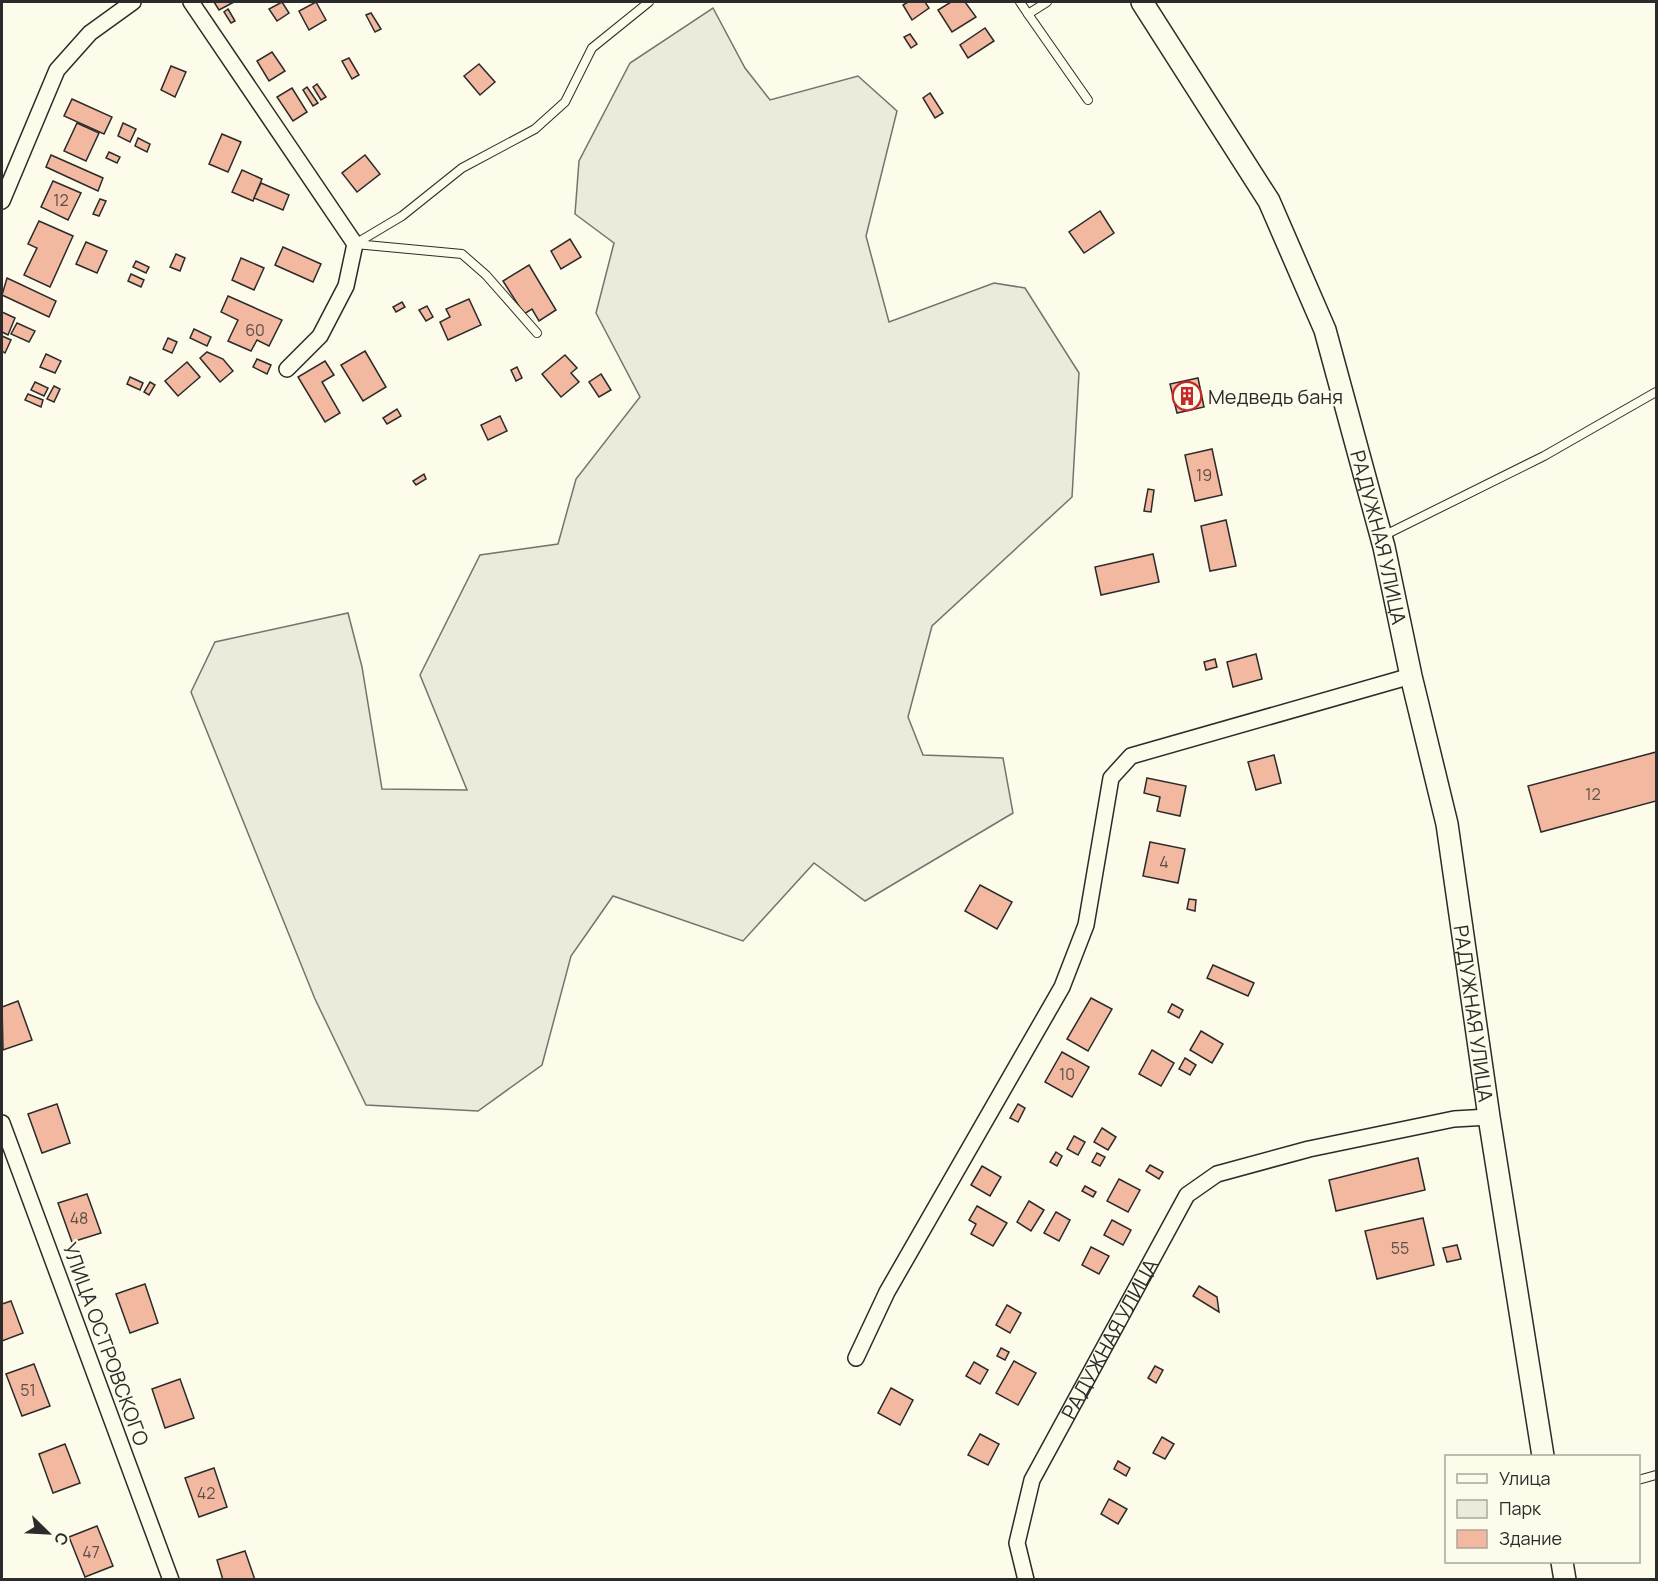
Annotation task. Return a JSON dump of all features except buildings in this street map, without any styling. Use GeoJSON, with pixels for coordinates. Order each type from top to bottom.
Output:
{"type":"FeatureCollection","features":[{"type":"Feature","properties":{"kind":"street"},"geometry":{"type":"LineString","coordinates":[[2,201],[57,70],[90,33],[133,2]]}},
{"type":"Feature","properties":{"kind":"street"},"geometry":{"type":"LineString","coordinates":[[191,2],[355,244],[346,286],[320,336],[287,369]]}},
{"type":"Feature","properties":{"kind":"street","name":"РАДУЖНАЯ УЛИЦА"},"geometry":{"type":"LineString","coordinates":[[1142,2],[1269,201],[1325,330],[1382,537],[1411,676],[1447,824],[1489,1117],[1543,1455]]}},
{"type":"Feature","properties":{"kind":"street"},"geometry":{"type":"LineString","coordinates":[[856,1358],[887,1292],[1062,987],[1086,925],[1111,778],[1131,756],[1411,676]]}},
{"type":"Feature","properties":{"kind":"street","name":"РАДУЖНАЯ УЛИЦА"},"geometry":{"type":"LineString","coordinates":[[1026,1580],[1017,1542],[1032,1479],[1187,1195],[1217,1174],[1310,1149],[1454,1119],[1489,1117]]}},
{"type":"Feature","properties":{"kind":"street","name":"УЛИЦА ОСТРОВСКОГО"},"geometry":{"type":"LineString","coordinates":[[2,1123],[171,1580]]}},
{"type":"Feature","properties":{"kind":"street"},"geometry":{"type":"LineString","coordinates":[[1562,1563],[1565,1580]]}},
{"type":"Feature","properties":{"kind":"lane"},"geometry":{"type":"LineString","coordinates":[[355,244],[402,216],[462,168],[535,129],[565,102],[592,48],[649,2]]}},
{"type":"Feature","properties":{"kind":"lane"},"geometry":{"type":"LineString","coordinates":[[1020,2],[1088,100]]}},
{"type":"Feature","properties":{"kind":"lane"},"geometry":{"type":"LineString","coordinates":[[1028,14],[1047,2]]}},
{"type":"Feature","properties":{"kind":"lane"},"geometry":{"type":"LineString","coordinates":[[355,244],[462,254],[486,275],[537,333]]}},
{"type":"Feature","properties":{"kind":"lane"},"geometry":{"type":"LineString","coordinates":[[1382,537],[1544,456],[1656,392]]}},
{"type":"Feature","properties":{"kind":"lane"},"geometry":{"type":"LineString","coordinates":[[1640,1479],[1656,1475]]}},
{"type":"Feature","properties":{"kind":"green space"},"geometry":{"type":"Polygon","coordinates":[[[713,8],[745,68],[770,100],[858,76],[897,111],[866,236],[889,322],[994,283],[1025,288],[1079,373],[1072,497],[932,626],[908,717],[923,755],[1003,758],[1013,813],[865,901],[814,863],[743,941],[613,896],[571,956],[542,1065],[478,1111],[366,1105],[315,999],[191,692],[215,642],[348,613],[362,667],[382,789],[467,790],[420,675],[480,555],[558,544],[576,479],[640,397],[596,313],[614,243],[575,214],[579,161],[630,63],[713,8]]]}},
{"type":"Feature","properties":{"kind":"place","name":"Медведь баня"},"geometry":{"type":"Point","coordinates":[1187,396]}}]}
